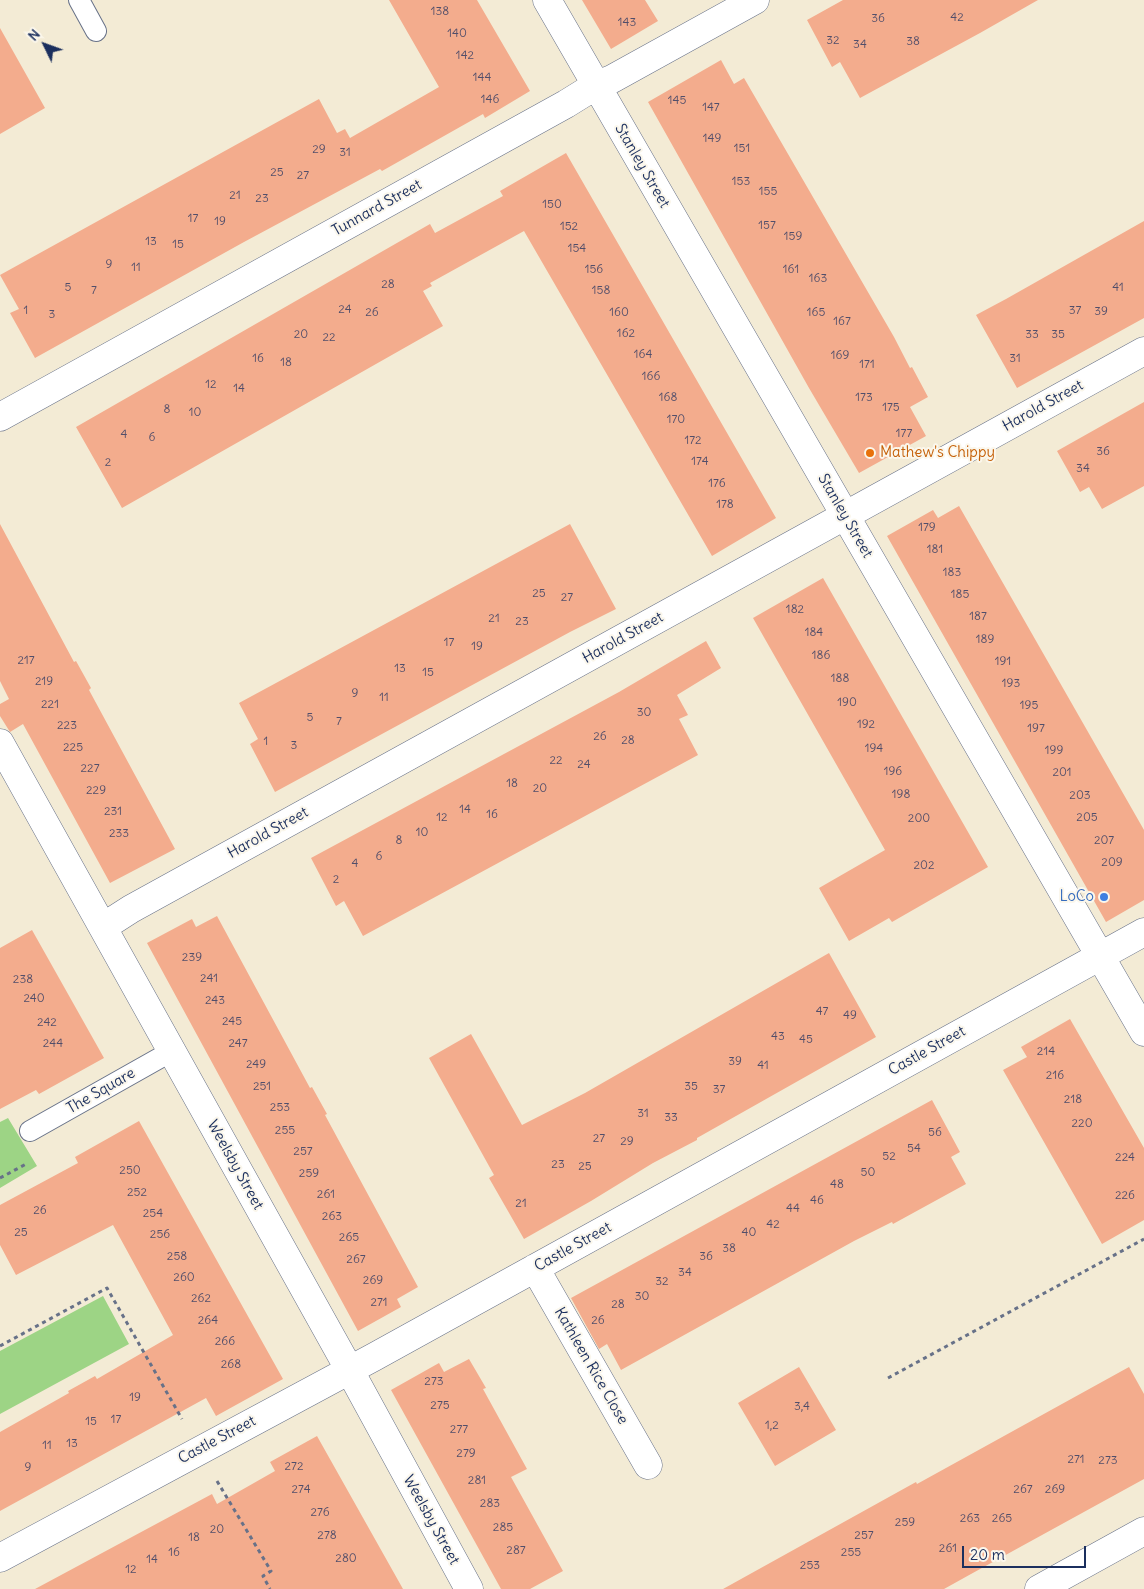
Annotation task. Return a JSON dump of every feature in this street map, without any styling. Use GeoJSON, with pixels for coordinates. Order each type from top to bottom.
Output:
{"type":"FeatureCollection","features":[{"type":"Feature","properties":{"kind":"street","name":"Stanley Street"},"geometry":{"type":"LineString","coordinates":[[547,0],[595,86],[1144,1032]]}},
{"type":"Feature","properties":{"kind":"street","name":"Tunnard Street"},"geometry":{"type":"LineString","coordinates":[[0,417],[566,104],[595,86],[612,79],[755,0]]}},
{"type":"Feature","properties":{"kind":"street","name":"Harold Street"},"geometry":{"type":"LineString","coordinates":[[102,927],[140,904],[1144,351]]}},
{"type":"Feature","properties":{"kind":"street","name":"Weelsby Street"},"geometry":{"type":"LineString","coordinates":[[0,743],[349,1369],[469,1589]]}},
{"type":"Feature","properties":{"kind":"street","name":"Castle Street"},"geometry":{"type":"LineString","coordinates":[[0,1558],[534,1268],[1144,932]]}},
{"type":"Feature","properties":{"kind":"street","name":"Kathleen Rice Close"},"geometry":{"type":"LineString","coordinates":[[534,1268],[648,1465]]}},
{"type":"Feature","properties":{"kind":"street"},"geometry":{"type":"LineString","coordinates":[[1039,1589],[1144,1532]]}},
{"type":"Feature","properties":{"kind":"lane"},"geometry":{"type":"LineString","coordinates":[[79,0],[96,31]]}},
{"type":"Feature","properties":{"kind":"lane","name":"The Square"},"geometry":{"type":"LineString","coordinates":[[30,1131],[172,1051]]}},
{"type":"Feature","properties":{"kind":"path"},"geometry":{"type":"LineString","coordinates":[[888,1378],[1144,1239]]}},
{"type":"Feature","properties":{"kind":"path"},"geometry":{"type":"LineString","coordinates":[[0,1346],[107,1288],[199,1450],[271,1571],[263,1576],[270,1589]]}},
{"type":"Feature","properties":{"kind":"green space"},"geometry":{"type":"Polygon","coordinates":[[[8,1118],[37,1166],[0,1188],[0,1122],[8,1118]]]}},
{"type":"Feature","properties":{"kind":"green space"},"geometry":{"type":"Polygon","coordinates":[[[103,1296],[129,1344],[0,1414],[0,1351],[103,1296]]]}},
{"type":"Feature","properties":{"kind":"building"},"geometry":{"type":"Polygon","coordinates":[[[389,0],[477,0],[530,91],[485,118],[483,114],[382,171],[380,169],[244,242],[35,358],[10,313],[19,309],[0,275],[319,99],[337,133],[345,129],[350,138],[439,87],[389,0]]]}},
{"type":"Feature","properties":{"kind":"building"},"geometry":{"type":"Polygon","coordinates":[[[582,0],[645,0],[658,21],[611,49],[582,0]]]}},
{"type":"Feature","properties":{"kind":"building"},"geometry":{"type":"Polygon","coordinates":[[[843,0],[1038,0],[860,98],[840,62],[832,67],[807,20],[843,0]]]}},
{"type":"Feature","properties":{"kind":"building"},"geometry":{"type":"Polygon","coordinates":[[[0,28],[45,108],[0,134],[0,28]]]}},
{"type":"Feature","properties":{"kind":"building"},"geometry":{"type":"Polygon","coordinates":[[[721,60],[734,84],[744,78],[928,397],[910,407],[926,436],[859,473],[648,102],[721,60]]]}},
{"type":"Feature","properties":{"kind":"building"},"geometry":{"type":"Polygon","coordinates":[[[566,153],[776,518],[712,556],[524,231],[430,283],[432,286],[423,291],[443,326],[122,508],[76,427],[430,224],[435,233],[503,196],[500,191],[566,153]]]}},
{"type":"Feature","properties":{"kind":"building"},"geometry":{"type":"Polygon","coordinates":[[[1144,221],[1144,318],[1017,388],[976,315],[1144,221]]]}},
{"type":"Feature","properties":{"kind":"building"},"geometry":{"type":"Polygon","coordinates":[[[1144,402],[1144,486],[1102,509],[1089,487],[1080,492],[1057,451],[1144,402]]]}},
{"type":"Feature","properties":{"kind":"building"},"geometry":{"type":"Polygon","coordinates":[[[959,506],[1144,830],[1144,900],[1106,922],[887,536],[933,510],[938,518],[959,506]]]}},
{"type":"Feature","properties":{"kind":"building"},"geometry":{"type":"Polygon","coordinates":[[[0,524],[74,662],[76,661],[91,688],[89,690],[175,849],[110,883],[23,724],[10,732],[0,716],[0,704],[9,699],[0,681],[0,524]]]}},
{"type":"Feature","properties":{"kind":"building"},"geometry":{"type":"Polygon","coordinates":[[[570,524],[616,609],[275,792],[250,744],[258,739],[239,703],[570,524]]]}},
{"type":"Feature","properties":{"kind":"building"},"geometry":{"type":"Polygon","coordinates":[[[823,578],[988,867],[892,922],[889,918],[849,941],[819,888],[885,850],[753,618],[823,578]]]}},
{"type":"Feature","properties":{"kind":"building"},"geometry":{"type":"Polygon","coordinates":[[[706,641],[721,668],[677,695],[688,715],[679,719],[698,755],[363,936],[344,901],[336,906],[311,858],[619,692],[706,641]]]}},
{"type":"Feature","properties":{"kind":"building"},"geometry":{"type":"Polygon","coordinates":[[[217,916],[310,1088],[312,1087],[327,1114],[325,1115],[418,1287],[397,1299],[401,1307],[358,1331],[147,943],[192,919],[196,927],[217,916]]]}},
{"type":"Feature","properties":{"kind":"building"},"geometry":{"type":"Polygon","coordinates":[[[32,930],[104,1058],[39,1094],[36,1090],[0,1109],[0,948],[32,930]]]}},
{"type":"Feature","properties":{"kind":"building"},"geometry":{"type":"Polygon","coordinates":[[[829,953],[876,1037],[697,1138],[697,1140],[653,1163],[524,1239],[489,1178],[494,1175],[429,1058],[471,1034],[522,1125],[585,1093],[829,953]]]}},
{"type":"Feature","properties":{"kind":"building"},"geometry":{"type":"Polygon","coordinates":[[[1070,1019],[1144,1148],[1144,1220],[1102,1244],[1003,1070],[1027,1057],[1021,1047],[1070,1019]]]}},
{"type":"Feature","properties":{"kind":"building"},"geometry":{"type":"Polygon","coordinates":[[[932,1100],[960,1152],[951,1157],[966,1184],[893,1224],[892,1222],[854,1241],[621,1370],[607,1344],[599,1349],[571,1298],[932,1100]]]}},
{"type":"Feature","properties":{"kind":"building"},"geometry":{"type":"Polygon","coordinates":[[[139,1121],[283,1379],[216,1416],[206,1398],[0,1511],[0,1432],[69,1393],[68,1391],[95,1376],[97,1379],[173,1335],[113,1225],[16,1275],[0,1245],[0,1205],[78,1163],[75,1157],[139,1121]]]}},
{"type":"Feature","properties":{"kind":"building"},"geometry":{"type":"Polygon","coordinates":[[[469,1359],[486,1388],[483,1389],[527,1469],[511,1477],[563,1571],[530,1589],[501,1589],[391,1390],[439,1363],[444,1372],[469,1359]]]}},
{"type":"Feature","properties":{"kind":"building"},"geometry":{"type":"Polygon","coordinates":[[[799,1367],[836,1430],[775,1466],[738,1403],[799,1367]]]}},
{"type":"Feature","properties":{"kind":"building"},"geometry":{"type":"Polygon","coordinates":[[[1129,1367],[1144,1394],[1144,1479],[944,1589],[723,1589],[916,1482],[917,1484],[1129,1367]]]}},
{"type":"Feature","properties":{"kind":"building"},"geometry":{"type":"Polygon","coordinates":[[[317,1436],[403,1589],[35,1589],[212,1494],[217,1504],[275,1471],[270,1462],[317,1436]]]}},
{"type":"Feature","properties":{"kind":"place","name":"Mathew's Chippy"},"geometry":{"type":"Point","coordinates":[870,453]}},
{"type":"Feature","properties":{"kind":"place","name":"LoCo"},"geometry":{"type":"Point","coordinates":[1104,897]}}]}
